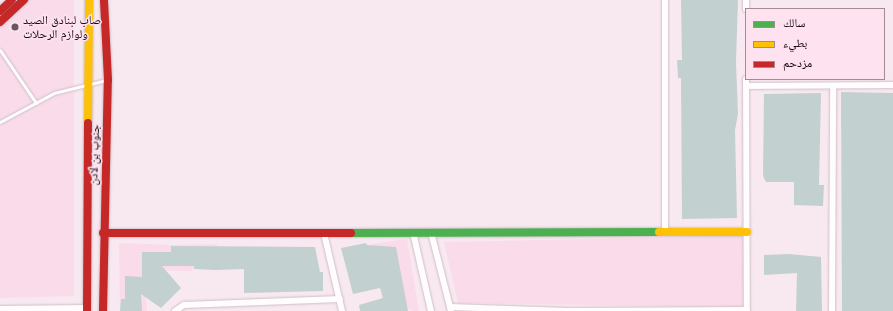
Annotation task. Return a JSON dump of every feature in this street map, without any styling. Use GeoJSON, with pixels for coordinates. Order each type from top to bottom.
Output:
{"type":"FeatureCollection","features":[{"type":"Feature","properties":{"kind":"street"},"geometry":{"type":"LineString","coordinates":[[0,11],[12,0]]}},
{"type":"Feature","properties":{"kind":"street"},"geometry":{"type":"LineString","coordinates":[[0,22],[24,0]]}},
{"type":"Feature","properties":{"kind":"street","name":"جنوب بن لادن"},"geometry":{"type":"LineString","coordinates":[[88,309],[89,0]]}},
{"type":"Feature","properties":{"kind":"street","name":"جنوب بن لادن"},"geometry":{"type":"LineString","coordinates":[[103,311],[103,233],[108,80],[104,0]]}},
{"type":"Feature","properties":{"kind":"street"},"geometry":{"type":"LineString","coordinates":[[665,0],[665,232]]}},
{"type":"Feature","properties":{"kind":"street"},"geometry":{"type":"LineString","coordinates":[[431,232],[450,309],[569,311],[747,310],[746,82],[833,86],[893,85]]}},
{"type":"Feature","properties":{"kind":"street"},"geometry":{"type":"LineString","coordinates":[[832,311],[833,86]]}},
{"type":"Feature","properties":{"kind":"street"},"geometry":{"type":"LineString","coordinates":[[324,232],[342,311]]}},
{"type":"Feature","properties":{"kind":"street"},"geometry":{"type":"LineString","coordinates":[[414,232],[431,311]]}},
{"type":"Feature","properties":{"kind":"street"},"geometry":{"type":"LineString","coordinates":[[103,233],[747,232]]}},
{"type":"Feature","properties":{"kind":"street"},"geometry":{"type":"LineString","coordinates":[[175,311],[184,305],[340,299]]}},
{"type":"Feature","properties":{"kind":"street"},"geometry":{"type":"LineString","coordinates":[[0,309],[88,309]]}},
{"type":"Feature","properties":{"kind":"lane"},"geometry":{"type":"LineString","coordinates":[[0,50],[36,103]]}},
{"type":"Feature","properties":{"kind":"lane"},"geometry":{"type":"LineString","coordinates":[[0,60],[5,58]]}},
{"type":"Feature","properties":{"kind":"lane"},"geometry":{"type":"LineString","coordinates":[[0,122],[54,93],[108,80]]}},
{"type":"Feature","properties":{"kind":"shaded area"},"geometry":{"type":"Polygon","coordinates":[[[29,0],[74,0],[74,296],[0,298],[0,27],[29,0]]]}},
{"type":"Feature","properties":{"kind":"shaded area"},"geometry":{"type":"Polygon","coordinates":[[[744,236],[744,307],[458,303],[444,242],[744,236]]]}},
{"type":"Feature","properties":{"kind":"shaded area"},"geometry":{"type":"Polygon","coordinates":[[[407,239],[419,311],[413,311],[382,297],[372,244],[407,239]]]}},
{"type":"Feature","properties":{"kind":"shaded area"},"geometry":{"type":"Polygon","coordinates":[[[119,243],[170,245],[218,244],[191,271],[144,270],[147,311],[120,311],[119,243]]]}},
{"type":"Feature","properties":{"kind":"building"},"geometry":{"type":"Polygon","coordinates":[[[681,0],[738,0],[736,62],[738,114],[735,130],[737,218],[682,219],[681,78],[678,78],[677,60],[682,60],[681,0]]]}},
{"type":"Feature","properties":{"kind":"building"},"geometry":{"type":"Polygon","coordinates":[[[841,92],[893,93],[893,311],[842,311],[841,92]]]}},
{"type":"Feature","properties":{"kind":"building"},"geometry":{"type":"Polygon","coordinates":[[[821,93],[819,185],[824,185],[823,206],[794,205],[794,182],[766,182],[763,176],[764,94],[821,93]]]}},
{"type":"Feature","properties":{"kind":"building"},"geometry":{"type":"Polygon","coordinates":[[[366,243],[367,245],[396,247],[408,311],[360,311],[359,305],[383,298],[380,288],[353,294],[341,248],[366,243]]]}},
{"type":"Feature","properties":{"kind":"building"},"geometry":{"type":"Polygon","coordinates":[[[171,246],[315,247],[320,272],[323,272],[323,291],[244,293],[244,269],[215,270],[194,269],[194,266],[162,266],[181,288],[161,308],[141,294],[142,311],[120,311],[121,299],[125,299],[125,276],[142,277],[142,252],[171,252],[171,246]]]}},
{"type":"Feature","properties":{"kind":"building"},"geometry":{"type":"Polygon","coordinates":[[[789,254],[821,257],[822,311],[796,311],[797,273],[764,275],[764,255],[789,254]]]}},
{"type":"Feature","properties":{"kind":"traffic: fast"},"geometry":{"type":"LineString","coordinates":[[351,233],[659,232]]}},
{"type":"Feature","properties":{"kind":"traffic: slow"},"geometry":{"type":"LineString","coordinates":[[88,123],[89,0]]}},
{"type":"Feature","properties":{"kind":"traffic: slow"},"geometry":{"type":"LineString","coordinates":[[659,232],[747,232]]}},
{"type":"Feature","properties":{"kind":"traffic: jam"},"geometry":{"type":"LineString","coordinates":[[0,11],[12,0]]}},
{"type":"Feature","properties":{"kind":"traffic: jam"},"geometry":{"type":"LineString","coordinates":[[0,22],[24,0]]}},
{"type":"Feature","properties":{"kind":"traffic: jam"},"geometry":{"type":"LineString","coordinates":[[103,311],[108,80],[104,0]]}},
{"type":"Feature","properties":{"kind":"traffic: jam"},"geometry":{"type":"LineString","coordinates":[[87,311],[88,123]]}},
{"type":"Feature","properties":{"kind":"traffic: jam"},"geometry":{"type":"LineString","coordinates":[[103,233],[351,233]]}},
{"type":"Feature","properties":{"kind":"place","name":"صاب لبنادق الصيد ولوازم الرحلات"},"geometry":{"type":"Point","coordinates":[15,27]}}]}
